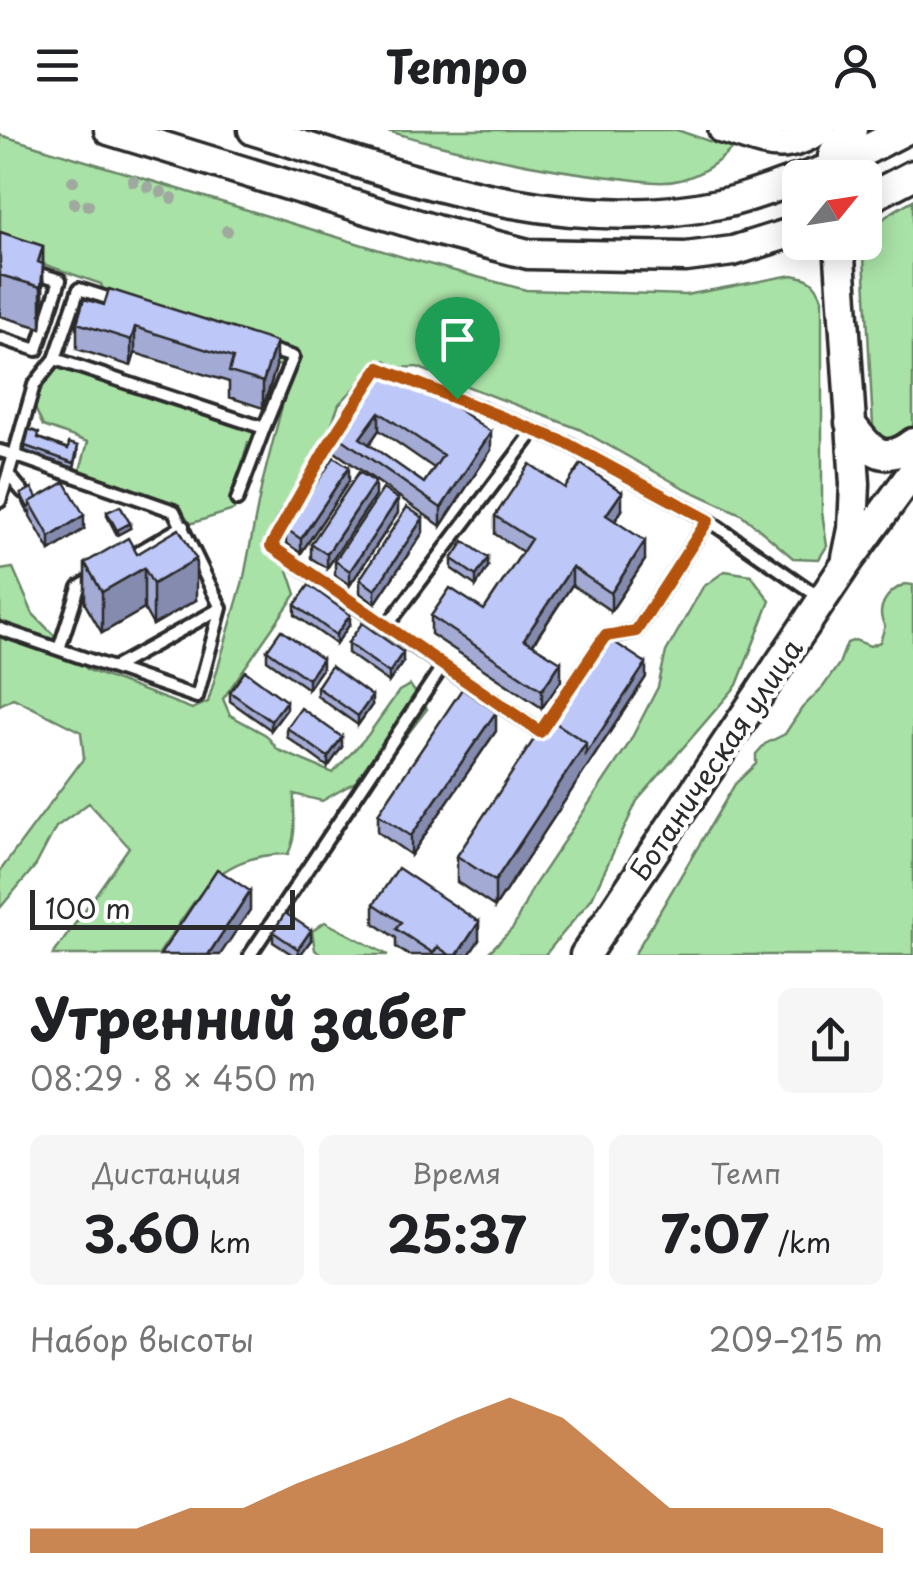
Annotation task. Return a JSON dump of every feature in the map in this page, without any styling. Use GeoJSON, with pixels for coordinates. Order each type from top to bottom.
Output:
{"type":"FeatureCollection","features":[{"type":"Feature","properties":{"kind":"main road"},"geometry":{"type":"LineString","coordinates":[[109,130],[434,230],[528,254],[686,257],[733,251],[782,236]]}},
{"type":"Feature","properties":{"kind":"main road"},"geometry":{"type":"LineString","coordinates":[[253,130],[438,187],[533,206],[598,213],[666,212],[720,204],[782,186]]}},
{"type":"Feature","properties":{"kind":"main road"},"geometry":{"type":"LineString","coordinates":[[829,160],[852,130]]}},
{"type":"Feature","properties":{"kind":"main road"},"geometry":{"type":"LineString","coordinates":[[847,160],[905,130]]}},
{"type":"Feature","properties":{"kind":"main road"},"geometry":{"type":"LineString","coordinates":[[882,191],[913,175]]}},
{"type":"Feature","properties":{"kind":"main road","name":"Ботаническая улица"},"geometry":{"type":"LineString","coordinates":[[839,260],[854,484],[853,529],[846,564]]}},
{"type":"Feature","properties":{"kind":"main road"},"geometry":{"type":"LineString","coordinates":[[850,423],[875,452],[888,455],[913,443]]}},
{"type":"Feature","properties":{"kind":"main road","name":"Ботаническая улица"},"geometry":{"type":"LineString","coordinates":[[586,955],[846,564],[913,472]]}},
{"type":"Feature","properties":{"kind":"street"},"geometry":{"type":"LineString","coordinates":[[722,130],[782,148],[799,144],[822,130]]}},
{"type":"Feature","properties":{"kind":"lane"},"geometry":{"type":"LineString","coordinates":[[0,338],[37,350],[60,280],[15,266]]}},
{"type":"Feature","properties":{"kind":"lane"},"geometry":{"type":"LineString","coordinates":[[0,501],[34,385],[55,359],[79,289],[292,357],[237,500]]}},
{"type":"Feature","properties":{"kind":"lane"},"geometry":{"type":"LineString","coordinates":[[55,359],[264,428]]}},
{"type":"Feature","properties":{"kind":"lane"},"geometry":{"type":"LineString","coordinates":[[396,374],[379,368],[327,447],[271,546],[540,732],[605,636],[636,631],[708,520]]}},
{"type":"Feature","properties":{"kind":"lane"},"geometry":{"type":"LineString","coordinates":[[431,388],[564,442],[708,520],[823,599]]}},
{"type":"Feature","properties":{"kind":"lane"},"geometry":{"type":"LineString","coordinates":[[386,627],[534,430]]}},
{"type":"Feature","properties":{"kind":"lane"},"geometry":{"type":"LineString","coordinates":[[0,451],[174,511],[221,608],[197,697],[0,629]]}},
{"type":"Feature","properties":{"kind":"lane"},"geometry":{"type":"LineString","coordinates":[[8,474],[23,492]]}},
{"type":"Feature","properties":{"kind":"lane"},"geometry":{"type":"LineString","coordinates":[[59,649],[78,587],[183,526]]}},
{"type":"Feature","properties":{"kind":"lane"},"geometry":{"type":"LineString","coordinates":[[113,668],[221,608]]}},
{"type":"Feature","properties":{"kind":"lane"},"geometry":{"type":"LineString","coordinates":[[250,955],[442,667]]}},
{"type":"Feature","properties":{"kind":"green space"},"geometry":{"type":"Polygon","coordinates":[[[384,130],[677,130],[732,149],[695,175],[657,182],[530,165],[384,130]]]}},
{"type":"Feature","properties":{"kind":"green space"},"geometry":{"type":"Polygon","coordinates":[[[0,135],[406,258],[526,290],[686,295],[792,275],[808,279],[822,299],[822,512],[827,546],[819,559],[793,558],[741,514],[682,487],[579,429],[417,367],[374,369],[339,404],[324,446],[273,525],[296,594],[223,699],[230,715],[266,735],[278,750],[333,773],[368,735],[399,691],[410,685],[427,709],[383,766],[322,801],[294,794],[294,832],[288,854],[262,856],[224,871],[196,899],[158,955],[53,955],[129,847],[89,803],[56,827],[36,865],[0,908],[0,871],[84,758],[81,732],[13,698],[0,705],[0,570],[13,568],[33,614],[88,670],[192,709],[208,702],[244,577],[262,484],[289,379],[281,366],[168,328],[112,315],[101,284],[0,249],[0,135]]]}},
{"type":"Feature","properties":{"kind":"green space"},"geometry":{"type":"Polygon","coordinates":[[[913,200],[913,434],[884,443],[873,426],[864,260],[882,260],[882,221],[913,200]]]}},
{"type":"Feature","properties":{"kind":"green space"},"geometry":{"type":"Polygon","coordinates":[[[54,363],[252,431],[258,445],[248,442],[232,500],[237,500],[234,510],[183,526],[174,511],[78,477],[88,442],[43,426],[31,399],[54,363]]]}},
{"type":"Feature","properties":{"kind":"green space"},"geometry":{"type":"Polygon","coordinates":[[[725,571],[751,575],[770,601],[737,685],[637,801],[592,898],[545,955],[486,955],[513,928],[533,887],[628,745],[658,687],[666,652],[703,587],[725,571]]]}},
{"type":"Feature","properties":{"kind":"green space"},"geometry":{"type":"Polygon","coordinates":[[[905,584],[913,585],[913,955],[634,955],[735,784],[756,764],[756,754],[765,744],[785,734],[839,664],[847,643],[855,640],[870,646],[880,642],[885,626],[882,607],[893,591],[905,584]]]}},
{"type":"Feature","properties":{"kind":"green space"},"geometry":{"type":"Polygon","coordinates":[[[325,922],[388,955],[322,955],[315,950],[312,931],[325,922]]]}},
{"type":"Feature","properties":{"kind":"building"},"geometry":{"type":"Polygon","coordinates":[[[0,232],[43,246],[38,262],[43,264],[41,287],[0,275],[0,232]]]}},
{"type":"Feature","properties":{"kind":"building"},"geometry":{"type":"Polygon","coordinates":[[[109,289],[276,342],[263,382],[229,372],[233,358],[135,327],[131,340],[77,323],[84,299],[104,305],[109,289]]]}},
{"type":"Feature","properties":{"kind":"building"},"geometry":{"type":"Polygon","coordinates":[[[386,361],[422,385],[426,380],[491,432],[441,508],[335,434],[386,361]],[[379,412],[360,438],[424,483],[443,455],[379,412]]]}},
{"type":"Feature","properties":{"kind":"building"},"geometry":{"type":"Polygon","coordinates":[[[29,429],[39,433],[38,438],[68,449],[69,443],[78,446],[74,463],[25,446],[29,429]]]}},
{"type":"Feature","properties":{"kind":"building"},"geometry":{"type":"Polygon","coordinates":[[[334,457],[349,467],[301,539],[286,529],[334,457]]]}},
{"type":"Feature","properties":{"kind":"building"},"geometry":{"type":"Polygon","coordinates":[[[530,464],[565,488],[581,464],[622,492],[606,515],[645,541],[611,593],[572,567],[524,639],[561,662],[542,690],[431,616],[450,588],[484,610],[531,539],[495,516],[530,464]]]}},
{"type":"Feature","properties":{"kind":"building"},"geometry":{"type":"Polygon","coordinates":[[[359,472],[375,482],[327,554],[311,544],[359,472]]]}},
{"type":"Feature","properties":{"kind":"building"},"geometry":{"type":"Polygon","coordinates":[[[65,482],[84,515],[50,537],[30,502],[65,482]]]}},
{"type":"Feature","properties":{"kind":"building"},"geometry":{"type":"Polygon","coordinates":[[[32,488],[37,498],[28,508],[21,494],[32,488]]]}},
{"type":"Feature","properties":{"kind":"building"},"geometry":{"type":"Polygon","coordinates":[[[383,489],[398,499],[350,571],[335,561],[383,489]]]}},
{"type":"Feature","properties":{"kind":"building"},"geometry":{"type":"Polygon","coordinates":[[[120,506],[130,523],[117,530],[107,512],[120,506]]]}},
{"type":"Feature","properties":{"kind":"building"},"geometry":{"type":"Polygon","coordinates":[[[407,507],[423,518],[375,590],[360,579],[407,507]]]}},
{"type":"Feature","properties":{"kind":"building"},"geometry":{"type":"Polygon","coordinates":[[[179,529],[196,559],[153,584],[144,568],[102,592],[85,563],[128,538],[137,554],[179,529]]]}},
{"type":"Feature","properties":{"kind":"building"},"geometry":{"type":"Polygon","coordinates":[[[464,541],[488,558],[476,576],[452,559],[464,541]]]}},
{"type":"Feature","properties":{"kind":"building"},"geometry":{"type":"Polygon","coordinates":[[[309,585],[350,615],[336,635],[295,605],[309,585]]]}},
{"type":"Feature","properties":{"kind":"building"},"geometry":{"type":"Polygon","coordinates":[[[362,623],[403,652],[389,673],[348,643],[362,623]]]}},
{"type":"Feature","properties":{"kind":"building"},"geometry":{"type":"Polygon","coordinates":[[[281,630],[322,659],[308,679],[267,650],[281,630]]]}},
{"type":"Feature","properties":{"kind":"building"},"geometry":{"type":"Polygon","coordinates":[[[608,638],[646,663],[586,754],[586,743],[553,721],[608,638]]]}},
{"type":"Feature","properties":{"kind":"building"},"geometry":{"type":"Polygon","coordinates":[[[331,666],[372,696],[358,716],[317,687],[331,666]]]}},
{"type":"Feature","properties":{"kind":"building"},"geometry":{"type":"Polygon","coordinates":[[[245,671],[286,701],[271,721],[230,692],[245,671]]]}},
{"type":"Feature","properties":{"kind":"building"},"geometry":{"type":"Polygon","coordinates":[[[462,689],[496,712],[411,836],[378,814],[462,689]]]}},
{"type":"Feature","properties":{"kind":"building"},"geometry":{"type":"Polygon","coordinates":[[[301,708],[342,737],[328,757],[287,728],[301,708]]]}},
{"type":"Feature","properties":{"kind":"building"},"geometry":{"type":"Polygon","coordinates":[[[548,718],[586,743],[495,881],[457,856],[548,718]]]}},
{"type":"Feature","properties":{"kind":"building"},"geometry":{"type":"Polygon","coordinates":[[[398,868],[479,922],[457,955],[438,947],[433,953],[396,929],[401,922],[374,904],[398,868]]]}},
{"type":"Feature","properties":{"kind":"building"},"geometry":{"type":"Polygon","coordinates":[[[217,869],[250,891],[208,955],[160,955],[217,869]]]}},
{"type":"Feature","properties":{"kind":"building"},"geometry":{"type":"Polygon","coordinates":[[[285,913],[311,930],[298,949],[273,932],[285,913]]]}},
{"type":"Feature","properties":{"kind":"route"},"geometry":{"type":"LineString","coordinates":[[379,368],[457,399],[564,442],[708,520],[636,631],[605,636],[540,732],[271,546],[327,447],[379,368]]}}]}
